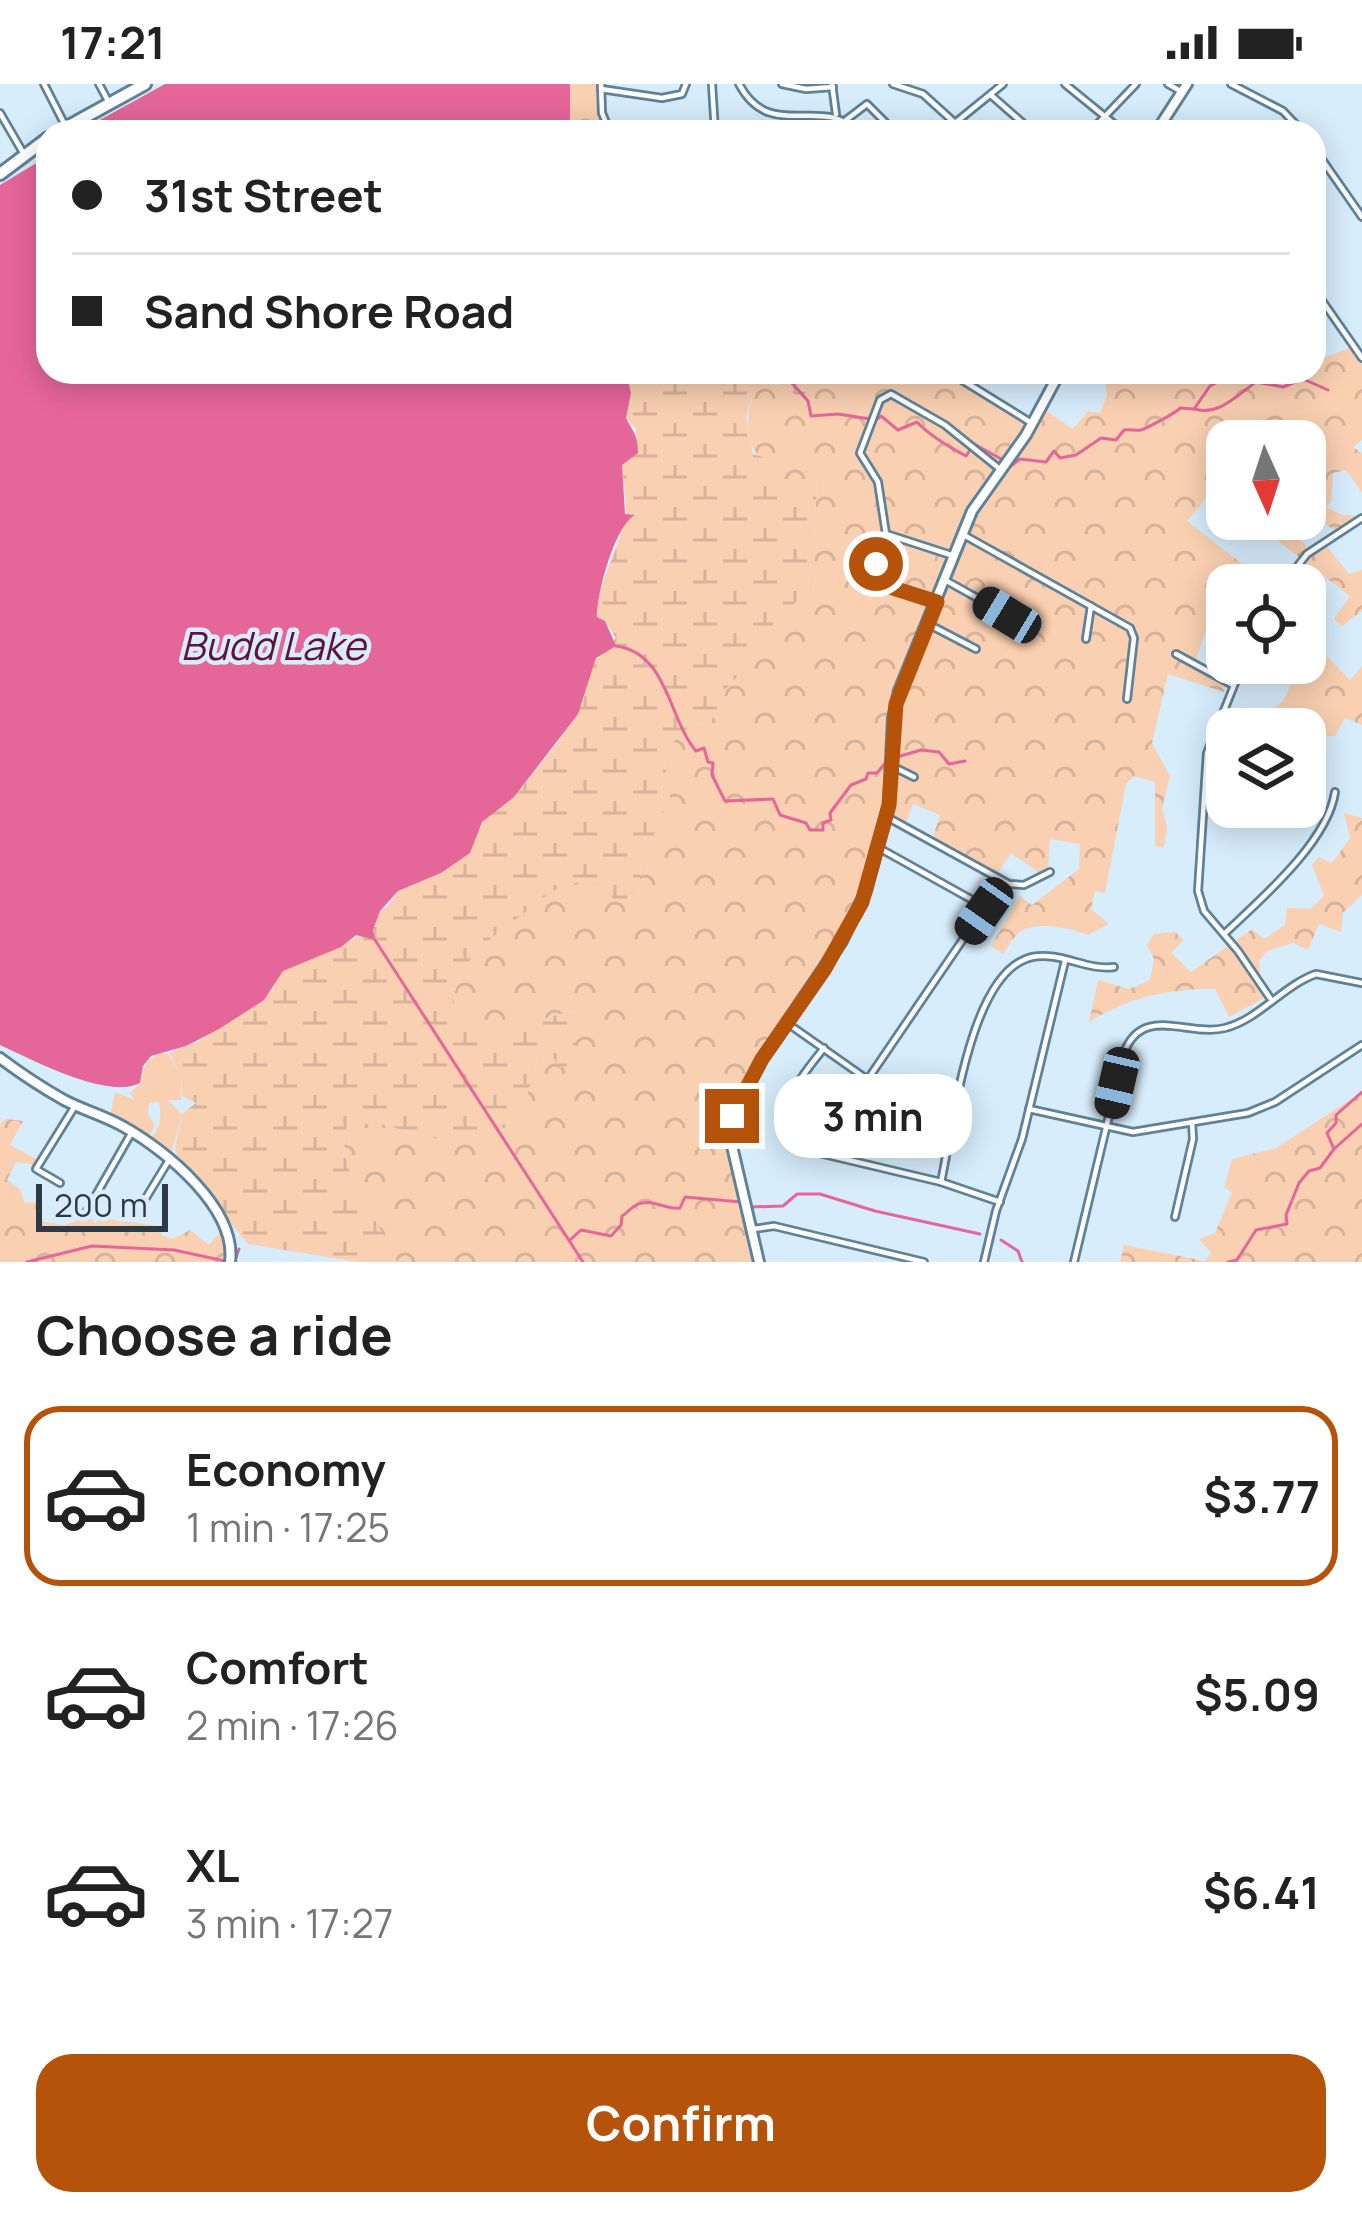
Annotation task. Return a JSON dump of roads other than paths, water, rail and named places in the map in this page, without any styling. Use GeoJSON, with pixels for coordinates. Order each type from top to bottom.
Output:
{"type":"FeatureCollection","features":[{"type":"Feature","properties":{"kind":"main road"},"geometry":{"type":"LineString","coordinates":[[79,120],[145,84]]}},
{"type":"Feature","properties":{"kind":"main road"},"geometry":{"type":"LineString","coordinates":[[0,174],[36,148]]}},
{"type":"Feature","properties":{"kind":"street"},"geometry":{"type":"LineString","coordinates":[[44,84],[58,120]]}},
{"type":"Feature","properties":{"kind":"street"},"geometry":{"type":"LineString","coordinates":[[99,84],[110,104]]}},
{"type":"Feature","properties":{"kind":"street"},"geometry":{"type":"LineString","coordinates":[[604,120],[601,87],[665,98],[682,94],[686,84]]}},
{"type":"Feature","properties":{"kind":"street"},"geometry":{"type":"LineString","coordinates":[[712,84],[715,120]]}},
{"type":"Feature","properties":{"kind":"street"},"geometry":{"type":"LineString","coordinates":[[739,84],[751,103],[764,112],[847,120],[867,104],[882,120]]}},
{"type":"Feature","properties":{"kind":"street"},"geometry":{"type":"LineString","coordinates":[[782,84],[795,88],[832,85],[836,116]]}},
{"type":"Feature","properties":{"kind":"street"},"geometry":{"type":"LineString","coordinates":[[892,84],[923,94],[951,120]]}},
{"type":"Feature","properties":{"kind":"street"},"geometry":{"type":"LineString","coordinates":[[923,94],[932,84]]}},
{"type":"Feature","properties":{"kind":"street"},"geometry":{"type":"LineString","coordinates":[[960,120],[1003,84]]}},
{"type":"Feature","properties":{"kind":"street"},"geometry":{"type":"LineString","coordinates":[[1065,84],[1107,120]]}},
{"type":"Feature","properties":{"kind":"street"},"geometry":{"type":"LineString","coordinates":[[1104,118],[1136,84]]}},
{"type":"Feature","properties":{"kind":"street"},"geometry":{"type":"LineString","coordinates":[[1164,120],[1184,88],[1168,84]]}},
{"type":"Feature","properties":{"kind":"street"},"geometry":{"type":"LineString","coordinates":[[1231,84],[1292,120]]}},
{"type":"Feature","properties":{"kind":"street"},"geometry":{"type":"LineString","coordinates":[[991,95],[1019,120]]}},
{"type":"Feature","properties":{"kind":"street"},"geometry":{"type":"LineString","coordinates":[[0,113],[25,156]]}},
{"type":"Feature","properties":{"kind":"street"},"geometry":{"type":"LineString","coordinates":[[1326,165],[1362,217]]}},
{"type":"Feature","properties":{"kind":"street"},"geometry":{"type":"LineString","coordinates":[[1326,306],[1362,358]]}},
{"type":"Feature","properties":{"kind":"street"},"geometry":{"type":"LineString","coordinates":[[968,384],[1033,424]]}},
{"type":"Feature","properties":{"kind":"street"},"geometry":{"type":"LineString","coordinates":[[759,1262],[731,1138],[733,1112],[853,921],[887,818],[896,704],[962,534],[1053,384]]}},
{"type":"Feature","properties":{"kind":"street"},"geometry":{"type":"LineString","coordinates":[[937,602],[868,580],[886,534],[878,482],[860,456],[880,401],[890,394],[945,425],[1001,470]]}},
{"type":"Feature","properties":{"kind":"street"},"geometry":{"type":"LineString","coordinates":[[1299,564],[1362,518]]}},
{"type":"Feature","properties":{"kind":"street"},"geometry":{"type":"LineString","coordinates":[[886,534],[954,556]]}},
{"type":"Feature","properties":{"kind":"street"},"geometry":{"type":"LineString","coordinates":[[962,534],[1129,626],[1133,633],[1127,698]]}},
{"type":"Feature","properties":{"kind":"street"},"geometry":{"type":"LineString","coordinates":[[945,580],[1022,622]]}},
{"type":"Feature","properties":{"kind":"street"},"geometry":{"type":"LineString","coordinates":[[1086,639],[1090,606]]}},
{"type":"Feature","properties":{"kind":"street"},"geometry":{"type":"LineString","coordinates":[[928,625],[976,650]]}},
{"type":"Feature","properties":{"kind":"street"},"geometry":{"type":"LineString","coordinates":[[1177,655],[1233,685],[1207,753],[1198,885],[1204,911],[1271,1000]]}},
{"type":"Feature","properties":{"kind":"street"},"geometry":{"type":"LineString","coordinates":[[892,766],[914,777]]}},
{"type":"Feature","properties":{"kind":"street"},"geometry":{"type":"LineString","coordinates":[[1224,934],[1300,857],[1334,802],[1335,792]]}},
{"type":"Feature","properties":{"kind":"street"},"geometry":{"type":"LineString","coordinates":[[887,818],[1009,884],[1024,886],[1050,872]]}},
{"type":"Feature","properties":{"kind":"street"},"geometry":{"type":"LineString","coordinates":[[868,1079],[985,907],[879,848]]}},
{"type":"Feature","properties":{"kind":"street"},"geometry":{"type":"LineString","coordinates":[[941,1182],[977,1021],[1001,979],[1026,959],[1042,956],[1103,969],[1114,967]]}},
{"type":"Feature","properties":{"kind":"street"},"geometry":{"type":"LineString","coordinates":[[984,1262],[1029,1109],[1065,960]]}},
{"type":"Feature","properties":{"kind":"street"},"geometry":{"type":"LineString","coordinates":[[1074,1262],[1124,1053],[1140,1030],[1159,1024],[1221,1029],[1316,974],[1362,983]]}},
{"type":"Feature","properties":{"kind":"street"},"geometry":{"type":"LineString","coordinates":[[787,1023],[915,1112],[954,1121]]}},
{"type":"Feature","properties":{"kind":"street"},"geometry":{"type":"LineString","coordinates":[[1029,1109],[1133,1132],[1192,1122],[1264,1108],[1362,1045]]}},
{"type":"Feature","properties":{"kind":"street"},"geometry":{"type":"LineString","coordinates":[[824,1048],[790,1097],[783,1126],[789,1142],[1000,1202]]}},
{"type":"Feature","properties":{"kind":"street"},"geometry":{"type":"LineString","coordinates":[[0,1058],[75,1106],[132,1132],[169,1160],[223,1217],[231,1241],[230,1262]]}},
{"type":"Feature","properties":{"kind":"street"},"geometry":{"type":"LineString","coordinates":[[60,1183],[37,1171],[75,1106]]}},
{"type":"Feature","properties":{"kind":"street"},"geometry":{"type":"LineString","coordinates":[[1175,1216],[1193,1139],[1192,1122]]}},
{"type":"Feature","properties":{"kind":"street"},"geometry":{"type":"LineString","coordinates":[[85,1214],[132,1132]]}},
{"type":"Feature","properties":{"kind":"street"},"geometry":{"type":"LineString","coordinates":[[138,1211],[169,1160]]}},
{"type":"Feature","properties":{"kind":"street"},"geometry":{"type":"LineString","coordinates":[[752,1229],[773,1226],[924,1262]]}},
{"type":"Feature","properties":{"kind":"water"},"geometry":{"type":"Polygon","coordinates":[[[165,84],[570,84],[570,120],[100,120],[165,84]]]}},
{"type":"Feature","properties":{"kind":"water","name":"Budd Lake"},"geometry":{"type":"Polygon","coordinates":[[[36,163],[36,384],[629,384],[631,393],[626,418],[638,453],[622,465],[625,514],[635,515],[614,546],[597,617],[605,621],[616,646],[596,658],[578,714],[514,797],[482,822],[470,853],[441,873],[398,891],[380,911],[373,930],[375,940],[356,935],[341,947],[283,971],[264,1000],[186,1046],[151,1056],[143,1066],[140,1083],[126,1087],[70,1076],[0,1045],[0,185],[36,163]]]}},
{"type":"Feature","properties":{"kind":"waterway"},"geometry":{"type":"LineString","coordinates":[[793,384],[808,401],[811,416],[870,419]]}},
{"type":"Feature","properties":{"kind":"waterway"},"geometry":{"type":"LineString","coordinates":[[1011,466],[1020,459],[1046,462],[1054,451],[1060,458],[1076,455],[1101,438],[1116,440],[1124,430],[1141,430],[1180,408],[1194,409],[1214,384]]}},
{"type":"Feature","properties":{"kind":"waterway"},"geometry":{"type":"LineString","coordinates":[[1194,409],[1219,407],[1253,384]]}},
{"type":"Feature","properties":{"kind":"waterway"},"geometry":{"type":"LineString","coordinates":[[1267,384],[1290,384]]}},
{"type":"Feature","properties":{"kind":"waterway"},"geometry":{"type":"LineString","coordinates":[[1314,384],[1328,390]]}},
{"type":"Feature","properties":{"kind":"waterway"},"geometry":{"type":"LineString","coordinates":[[876,420],[881,416],[898,430],[917,422],[966,456],[970,450]]}},
{"type":"Feature","properties":{"kind":"waterway"},"geometry":{"type":"LineString","coordinates":[[976,445],[1003,460]]}},
{"type":"Feature","properties":{"kind":"waterway"},"geometry":{"type":"LineString","coordinates":[[616,646],[633,651],[657,674],[687,737],[696,751],[704,748],[708,762],[713,763],[712,775],[725,801],[773,799],[780,815],[806,823],[810,830],[823,830],[823,823],[831,820],[830,813],[851,785],[866,779],[868,773],[877,773],[886,762]]}},
{"type":"Feature","properties":{"kind":"waterway"},"geometry":{"type":"LineString","coordinates":[[897,757],[921,750],[939,752],[949,764],[965,761]]}},
{"type":"Feature","properties":{"kind":"waterway"},"geometry":{"type":"LineString","coordinates":[[375,940],[583,1262]]}},
{"type":"Feature","properties":{"kind":"waterway"},"geometry":{"type":"LineString","coordinates":[[1228,1262],[1237,1260],[1256,1230],[1287,1224],[1299,1183],[1309,1171],[1320,1168],[1334,1149],[1327,1133],[1336,1115],[1362,1092]]}},
{"type":"Feature","properties":{"kind":"waterway"},"geometry":{"type":"LineString","coordinates":[[1334,1149],[1362,1124]]}},
{"type":"Feature","properties":{"kind":"waterway"},"geometry":{"type":"LineString","coordinates":[[750,1207],[783,1206],[797,1194],[820,1194],[980,1234]]}},
{"type":"Feature","properties":{"kind":"waterway"},"geometry":{"type":"LineString","coordinates":[[570,1240],[581,1230],[611,1236],[622,1216],[642,1203],[680,1208],[685,1197],[741,1202]]}},
{"type":"Feature","properties":{"kind":"waterway"},"geometry":{"type":"LineString","coordinates":[[1001,1240],[1018,1251],[1022,1262]]}},
{"type":"Feature","properties":{"kind":"waterway"},"geometry":{"type":"LineString","coordinates":[[27,1262],[92,1246],[174,1250],[225,1261]]}},
{"type":"Feature","properties":{"kind":"waterway"},"geometry":{"type":"LineString","coordinates":[[235,1260],[239,1249]]}}]}
